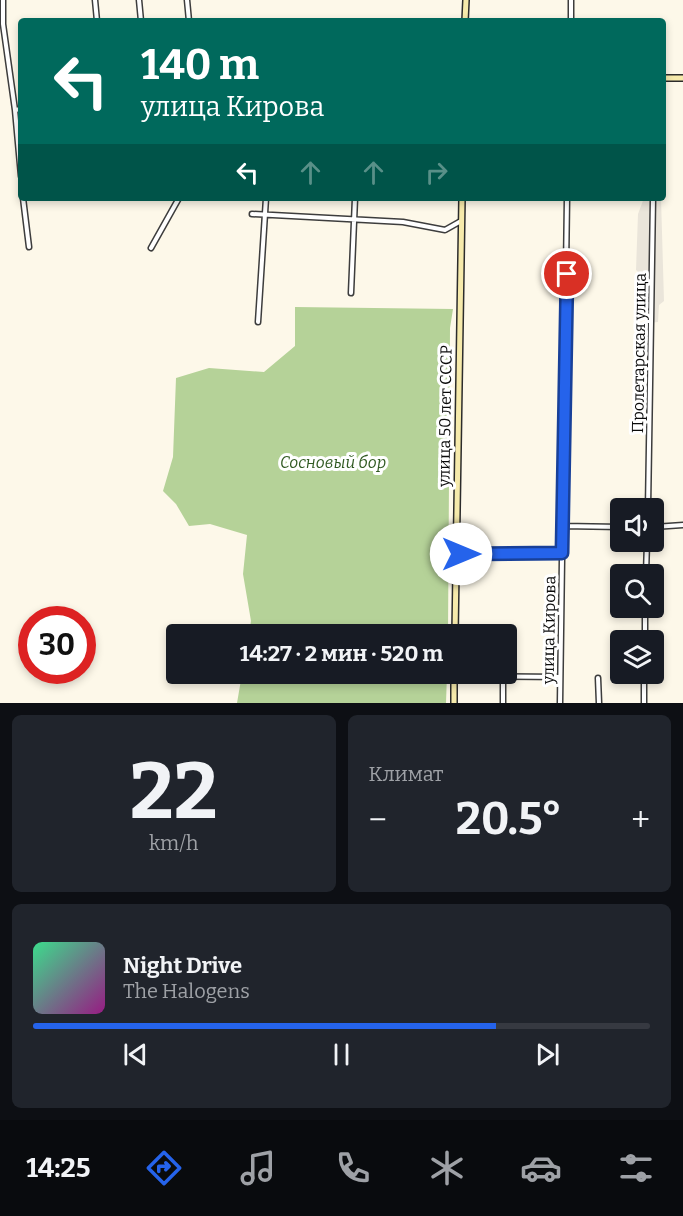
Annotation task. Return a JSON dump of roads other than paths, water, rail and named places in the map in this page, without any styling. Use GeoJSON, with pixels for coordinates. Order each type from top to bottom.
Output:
{"type":"FeatureCollection","features":[{"type":"Feature","properties":{"kind":"street"},"geometry":{"type":"LineString","coordinates":[[3,0],[3,24],[18,143]]}},
{"type":"Feature","properties":{"kind":"street"},"geometry":{"type":"LineString","coordinates":[[95,0],[97,18]]}},
{"type":"Feature","properties":{"kind":"street"},"geometry":{"type":"LineString","coordinates":[[139,0],[141,18]]}},
{"type":"Feature","properties":{"kind":"street"},"geometry":{"type":"LineString","coordinates":[[187,0],[189,18]]}},
{"type":"Feature","properties":{"kind":"street"},"geometry":{"type":"LineString","coordinates":[[465,18],[466,0]]}},
{"type":"Feature","properties":{"kind":"street"},"geometry":{"type":"LineString","coordinates":[[571,0],[571,18]]}},
{"type":"Feature","properties":{"kind":"street"},"geometry":{"type":"LineString","coordinates":[[666,78],[683,78]]}},
{"type":"Feature","properties":{"kind":"street"},"geometry":{"type":"LineString","coordinates":[[23,201],[29,247]]}},
{"type":"Feature","properties":{"kind":"street"},"geometry":{"type":"LineString","coordinates":[[151,248],[177,201]]}},
{"type":"Feature","properties":{"kind":"street"},"geometry":{"type":"LineString","coordinates":[[258,322],[266,201]]}},
{"type":"Feature","properties":{"kind":"street"},"geometry":{"type":"LineString","coordinates":[[351,293],[355,201]]}},
{"type":"Feature","properties":{"kind":"street","name":"улица 50 лет СССР"},"geometry":{"type":"LineString","coordinates":[[455,624],[462,201]]}},
{"type":"Feature","properties":{"kind":"street","name":"улица Кирова"},"geometry":{"type":"LineString","coordinates":[[560,703],[567,201]]}},
{"type":"Feature","properties":{"kind":"street","name":"Пролетарская улица"},"geometry":{"type":"LineString","coordinates":[[648,498],[653,201]]}},
{"type":"Feature","properties":{"kind":"street"},"geometry":{"type":"LineString","coordinates":[[252,214],[403,222],[446,230],[461,221]]}},
{"type":"Feature","properties":{"kind":"street"},"geometry":{"type":"LineString","coordinates":[[664,526],[683,525]]}},
{"type":"Feature","properties":{"kind":"street"},"geometry":{"type":"LineString","coordinates":[[563,526],[610,527]]}},
{"type":"Feature","properties":{"kind":"street"},"geometry":{"type":"LineString","coordinates":[[458,554],[562,553]]}},
{"type":"Feature","properties":{"kind":"street"},"geometry":{"type":"LineString","coordinates":[[517,677],[560,677]]}},
{"type":"Feature","properties":{"kind":"street"},"geometry":{"type":"LineString","coordinates":[[598,678],[599,703]]}},
{"type":"Feature","properties":{"kind":"street"},"geometry":{"type":"LineString","coordinates":[[453,703],[454,684]]}},
{"type":"Feature","properties":{"kind":"street"},"geometry":{"type":"LineString","coordinates":[[503,703],[504,684]]}},
{"type":"Feature","properties":{"kind":"street"},"geometry":{"type":"LineString","coordinates":[[644,684],[644,703]]}},
{"type":"Feature","properties":{"kind":"park label","name":"Сосновый бор"},"geometry":{"type":"Point","coordinates":[333,462]}}]}
